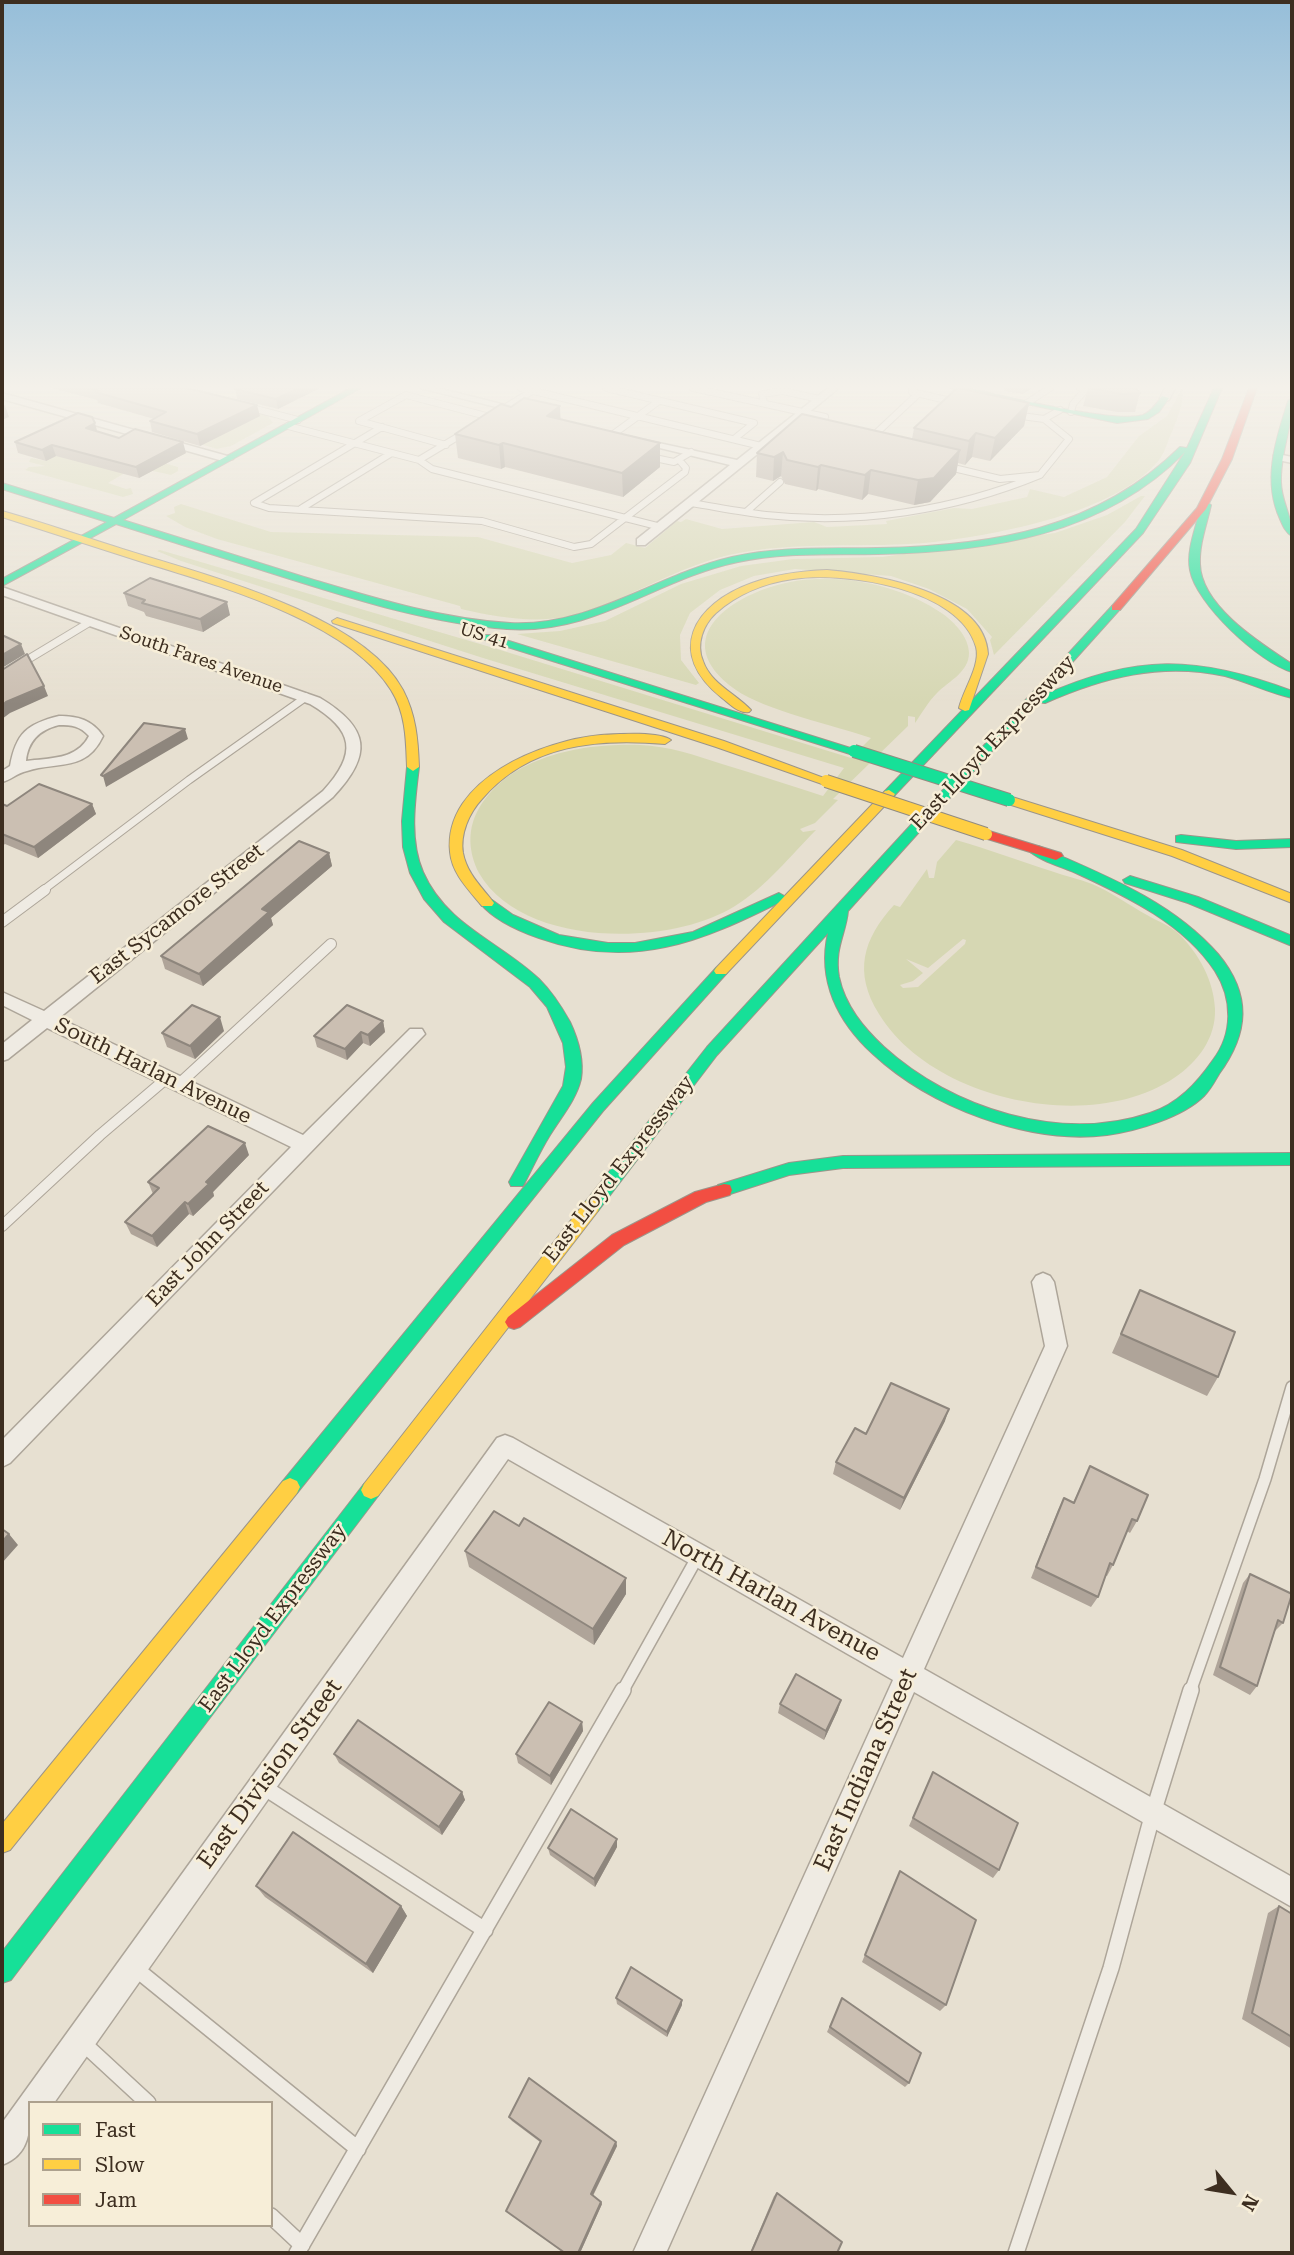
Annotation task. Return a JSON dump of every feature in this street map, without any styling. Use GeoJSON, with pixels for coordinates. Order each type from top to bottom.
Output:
{"type":"FeatureCollection","features":[{"type":"Feature","properties":{"kind":"main road","name":"US 41"},"geometry":{"type":"LineString","coordinates":[[25,493],[1177,853],[1292,899]]}},
{"type":"Feature","properties":{"kind":"main road"},"geometry":{"type":"LineString","coordinates":[[2,583],[165,493]]}},
{"type":"Feature","properties":{"kind":"main road"},"geometry":{"type":"LineString","coordinates":[[352,595],[500,624],[555,624],[594,617],[690,574],[734,560],[788,553],[882,551],[988,542],[1072,519],[1130,493]]}},
{"type":"Feature","properties":{"kind":"main road","name":"East Lloyd Expressway"},"geometry":{"type":"LineString","coordinates":[[2,1842],[490,1239],[642,1058],[797,888],[1140,531],[1168,493]]}},
{"type":"Feature","properties":{"kind":"main road","name":"East Lloyd Expressway"},"geometry":{"type":"LineString","coordinates":[[2,1971],[712,1051],[1174,545],[1212,493]]}},
{"type":"Feature","properties":{"kind":"main road"},"geometry":{"type":"LineString","coordinates":[[1274,493],[1279,512],[1292,533]]}},
{"type":"Feature","properties":{"kind":"main road"},"geometry":{"type":"LineString","coordinates":[[1207,503],[1195,569],[1202,587],[1241,632],[1292,669]]}},
{"type":"Feature","properties":{"kind":"main road","name":"US 41"},"geometry":{"type":"LineString","coordinates":[[2,514],[720,744],[986,834],[1193,900],[1292,941]]}},
{"type":"Feature","properties":{"kind":"main road"},"geometry":{"type":"LineString","coordinates":[[191,574],[280,608],[343,637],[393,678],[411,711],[415,726],[408,846],[412,866],[426,894],[468,937],[534,980],[559,1012],[576,1063],[569,1090],[531,1152],[490,1239]]}},
{"type":"Feature","properties":{"kind":"main road"},"geometry":{"type":"LineString","coordinates":[[782,729],[753,716],[721,693],[701,668],[695,653],[696,628],[704,616],[733,593],[768,580],[807,574],[851,576],[893,584],[940,602],[975,629],[983,650],[979,668],[968,687],[965,715]]}},
{"type":"Feature","properties":{"kind":"main road"},"geometry":{"type":"LineString","coordinates":[[1026,709],[1089,678],[1140,666],[1191,667],[1216,671],[1252,679],[1292,695]]}},
{"type":"Feature","properties":{"kind":"main road"},"geometry":{"type":"LineString","coordinates":[[797,888],[711,931],[683,939],[619,949],[570,943],[545,937],[522,926],[477,894],[462,872],[457,856],[458,828],[470,802],[495,775],[531,755],[582,740],[619,736],[670,740],[763,760],[826,781]]}},
{"type":"Feature","properties":{"kind":"main road"},"geometry":{"type":"LineString","coordinates":[[1009,800],[1191,841],[1258,847],[1292,844]]}},
{"type":"Feature","properties":{"kind":"main road"},"geometry":{"type":"LineString","coordinates":[[847,902],[832,931],[828,952],[836,995],[864,1037],[885,1059],[911,1078],[951,1100],[1005,1121],[1084,1129],[1164,1116],[1195,1099],[1218,1074],[1230,1053],[1237,1028],[1236,1001],[1225,974],[1204,948],[1141,901],[1033,849]]}},
{"type":"Feature","properties":{"kind":"main road"},"geometry":{"type":"LineString","coordinates":[[481,1347],[568,1282],[618,1240],[701,1197],[789,1169],[843,1162],[903,1160],[1023,1162],[1292,1159]]}},
{"type":"Feature","properties":{"kind":"street"},"geometry":{"type":"LineString","coordinates":[[641,542],[703,493]]}},
{"type":"Feature","properties":{"kind":"street","name":"South Fares Avenue"},"geometry":{"type":"LineString","coordinates":[[2,591],[306,697],[327,707],[345,722],[355,744],[355,754],[349,771]]}},
{"type":"Feature","properties":{"kind":"street"},"geometry":{"type":"LineString","coordinates":[[2,778],[17,769],[75,758],[89,749],[96,736],[82,723],[64,721],[46,724],[30,733],[21,744],[17,769]]}},
{"type":"Feature","properties":{"kind":"street","name":"East Sycamore Street"},"geometry":{"type":"LineString","coordinates":[[2,1054],[328,794],[349,771]]}},
{"type":"Feature","properties":{"kind":"street","name":"South Harlan Avenue"},"geometry":{"type":"LineString","coordinates":[[2,998],[305,1145]]}},
{"type":"Feature","properties":{"kind":"street","name":"East John Street"},"geometry":{"type":"LineString","coordinates":[[2,1456],[416,1034]]}},
{"type":"Feature","properties":{"kind":"street","name":"East Indiana Street"},"geometry":{"type":"LineString","coordinates":[[649,2253],[1056,1346],[1043,1282]]}},
{"type":"Feature","properties":{"kind":"street","name":"North Harlan Avenue"},"geometry":{"type":"LineString","coordinates":[[505,1446],[1292,1893]]}},
{"type":"Feature","properties":{"kind":"street","name":"East Division Street"},"geometry":{"type":"LineString","coordinates":[[36,2101],[505,1446]]}},
{"type":"Feature","properties":{"kind":"street"},"geometry":{"type":"LineString","coordinates":[[2,2149],[28,2113]]}},
{"type":"Feature","properties":{"kind":"lane"},"geometry":{"type":"LineString","coordinates":[[270,493],[254,503],[269,508],[482,521],[574,547],[591,544],[657,493]]}},
{"type":"Feature","properties":{"kind":"lane"},"geometry":{"type":"LineString","coordinates":[[302,508],[326,493]]}},
{"type":"Feature","properties":{"kind":"lane"},"geometry":{"type":"LineString","coordinates":[[530,493],[661,527]]}},
{"type":"Feature","properties":{"kind":"lane"},"geometry":{"type":"LineString","coordinates":[[746,512],[767,493]]}},
{"type":"Feature","properties":{"kind":"lane"},"geometry":{"type":"LineString","coordinates":[[691,503],[776,516],[885,515],[923,512],[991,493]]}},
{"type":"Feature","properties":{"kind":"lane"},"geometry":{"type":"LineString","coordinates":[[2,675],[90,622]]}},
{"type":"Feature","properties":{"kind":"lane"},"geometry":{"type":"LineString","coordinates":[[2,922],[189,780],[306,697]]}},
{"type":"Feature","properties":{"kind":"lane"},"geometry":{"type":"LineString","coordinates":[[2,1226],[100,1135],[173,1081],[331,944]]}},
{"type":"Feature","properties":{"kind":"lane"},"geometry":{"type":"LineString","coordinates":[[1016,2253],[1111,1968],[1153,1813],[1201,1658],[1265,1479],[1292,1387]]}},
{"type":"Feature","properties":{"kind":"lane"},"geometry":{"type":"LineString","coordinates":[[273,2218],[299,2249],[568,1788],[698,1555]]}},
{"type":"Feature","properties":{"kind":"lane"},"geometry":{"type":"LineString","coordinates":[[261,1785],[485,1930]]}},
{"type":"Feature","properties":{"kind":"lane"},"geometry":{"type":"LineString","coordinates":[[133,1966],[358,2149]]}},
{"type":"Feature","properties":{"kind":"lane"},"geometry":{"type":"LineString","coordinates":[[80,2040],[146,2101]]}},
{"type":"Feature","properties":{"kind":"green space"},"geometry":{"type":"Polygon","coordinates":[[[109,493],[133,493],[123,497],[109,493]]]}},
{"type":"Feature","properties":{"kind":"green space"},"geometry":{"type":"Polygon","coordinates":[[[1028,493],[1064,497],[1072,493],[1116,493],[1055,518],[960,539],[908,544],[805,546],[729,555],[691,567],[581,613],[551,619],[506,617],[461,609],[460,606],[217,539],[185,527],[166,516],[175,513],[174,507],[181,504],[271,532],[478,537],[572,563],[611,555],[626,543],[645,548],[677,521],[686,519],[722,529],[814,522],[827,527],[887,524],[886,521],[954,508],[972,509],[1027,497],[1028,493]]]}},
{"type":"Feature","properties":{"kind":"green space"},"geometry":{"type":"Polygon","coordinates":[[[1145,496],[1125,522],[994,655],[990,640],[992,637],[967,609],[929,589],[891,576],[795,569],[754,576],[720,590],[690,613],[680,635],[681,660],[699,683],[696,685],[517,634],[560,631],[605,621],[681,584],[741,566],[793,559],[882,557],[1055,533],[1107,515],[1145,496]]]}},
{"type":"Feature","properties":{"kind":"green space"},"geometry":{"type":"Polygon","coordinates":[[[157,551],[497,649],[851,758],[871,738],[764,704],[736,690],[715,671],[706,653],[706,636],[715,621],[729,608],[747,596],[790,582],[829,579],[870,583],[909,595],[943,614],[964,636],[969,653],[966,666],[934,696],[915,723],[915,717],[908,716],[908,726],[833,799],[838,800],[815,823],[800,829],[803,832],[816,830],[768,880],[746,898],[707,919],[674,929],[599,933],[562,927],[528,916],[500,898],[479,873],[470,843],[474,820],[490,793],[507,778],[548,757],[618,745],[661,747],[823,796],[844,768],[483,658],[181,561],[157,551]]]}},
{"type":"Feature","properties":{"kind":"green space"},"geometry":{"type":"Polygon","coordinates":[[[956,840],[1092,884],[1172,928],[1199,959],[1212,988],[1215,1020],[1209,1039],[1198,1057],[1174,1078],[1140,1095],[1100,1104],[1058,1105],[1015,1100],[974,1087],[936,1069],[903,1044],[879,1014],[871,999],[864,970],[869,943],[883,918],[894,905],[900,907],[927,869],[929,878],[934,878],[937,862],[956,840]],[[963,939],[928,968],[906,959],[923,973],[913,981],[900,985],[903,988],[918,987],[965,944],[966,940],[963,939]]]}},
{"type":"Feature","properties":{"kind":"building"},"geometry":{"type":"Polygon","coordinates":[[[150,578],[227,602],[200,619],[142,603],[145,600],[124,593],[150,578]]]}},
{"type":"Feature","properties":{"kind":"building"},"geometry":{"type":"Polygon","coordinates":[[[2,635],[21,644],[2,655],[2,635]]]}},
{"type":"Feature","properties":{"kind":"building"},"geometry":{"type":"Polygon","coordinates":[[[27,654],[44,686],[2,706],[2,670],[27,654]]]}},
{"type":"Feature","properties":{"kind":"building"},"geometry":{"type":"Polygon","coordinates":[[[144,723],[185,729],[101,775],[144,723]]]}},
{"type":"Feature","properties":{"kind":"building"},"geometry":{"type":"Polygon","coordinates":[[[39,784],[92,804],[34,847],[2,834],[2,804],[7,806],[39,784]]]}},
{"type":"Feature","properties":{"kind":"building"},"geometry":{"type":"Polygon","coordinates":[[[299,841],[329,853],[262,909],[269,912],[199,974],[161,956],[299,841]]]}},
{"type":"Feature","properties":{"kind":"building"},"geometry":{"type":"Polygon","coordinates":[[[192,1005],[220,1017],[190,1046],[162,1033],[192,1005]]]}},
{"type":"Feature","properties":{"kind":"building"},"geometry":{"type":"Polygon","coordinates":[[[347,1005],[383,1021],[368,1035],[361,1032],[345,1049],[314,1036],[347,1005]]]}},
{"type":"Feature","properties":{"kind":"building"},"geometry":{"type":"Polygon","coordinates":[[[208,1126],[245,1143],[206,1182],[209,1184],[188,1204],[185,1202],[152,1236],[125,1222],[159,1188],[148,1182],[208,1126]]]}},
{"type":"Feature","properties":{"kind":"building"},"geometry":{"type":"Polygon","coordinates":[[[1140,1290],[1235,1332],[1218,1377],[1121,1334],[1140,1290]]]}},
{"type":"Feature","properties":{"kind":"building"},"geometry":{"type":"Polygon","coordinates":[[[891,1383],[949,1409],[904,1498],[836,1462],[855,1428],[866,1434],[891,1383]]]}},
{"type":"Feature","properties":{"kind":"building"},"geometry":{"type":"Polygon","coordinates":[[[1090,1466],[1148,1495],[1137,1521],[1132,1519],[1113,1565],[1110,1563],[1098,1597],[1036,1567],[1064,1498],[1074,1503],[1090,1466]]]}},
{"type":"Feature","properties":{"kind":"building"},"geometry":{"type":"Polygon","coordinates":[[[494,1511],[519,1526],[524,1518],[626,1578],[593,1629],[465,1551],[494,1511]]]}},
{"type":"Feature","properties":{"kind":"building"},"geometry":{"type":"Polygon","coordinates":[[[2,1529],[9,1534],[2,1542],[2,1529]]]}},
{"type":"Feature","properties":{"kind":"building"},"geometry":{"type":"Polygon","coordinates":[[[1250,1574],[1292,1594],[1283,1623],[1278,1620],[1257,1686],[1220,1667],[1250,1574]]]}},
{"type":"Feature","properties":{"kind":"building"},"geometry":{"type":"Polygon","coordinates":[[[796,1674],[841,1700],[826,1731],[780,1704],[796,1674]]]}},
{"type":"Feature","properties":{"kind":"building"},"geometry":{"type":"Polygon","coordinates":[[[549,1702],[582,1722],[550,1776],[516,1754],[549,1702]]]}},
{"type":"Feature","properties":{"kind":"building"},"geometry":{"type":"Polygon","coordinates":[[[358,1720],[462,1792],[439,1827],[334,1754],[358,1720]]]}},
{"type":"Feature","properties":{"kind":"building"},"geometry":{"type":"Polygon","coordinates":[[[933,1772],[1018,1823],[999,1870],[913,1818],[933,1772]]]}},
{"type":"Feature","properties":{"kind":"building"},"geometry":{"type":"Polygon","coordinates":[[[571,1809],[617,1839],[594,1879],[548,1848],[571,1809]]]}},
{"type":"Feature","properties":{"kind":"building"},"geometry":{"type":"Polygon","coordinates":[[[293,1832],[401,1906],[366,1964],[256,1886],[293,1832]]]}},
{"type":"Feature","properties":{"kind":"building"},"geometry":{"type":"Polygon","coordinates":[[[900,1871],[976,1920],[946,2005],[865,1955],[900,1871]]]}},
{"type":"Feature","properties":{"kind":"building"},"geometry":{"type":"Polygon","coordinates":[[[1279,1906],[1292,1914],[1292,2037],[1252,2013],[1279,1906]]]}},
{"type":"Feature","properties":{"kind":"building"},"geometry":{"type":"Polygon","coordinates":[[[631,1967],[682,2000],[667,2032],[616,1998],[631,1967]]]}},
{"type":"Feature","properties":{"kind":"building"},"geometry":{"type":"Polygon","coordinates":[[[842,1998],[921,2053],[909,2083],[830,2027],[842,1998]]]}},
{"type":"Feature","properties":{"kind":"building"},"geometry":{"type":"Polygon","coordinates":[[[529,2078],[616,2142],[591,2194],[601,2202],[578,2253],[565,2253],[506,2211],[541,2141],[509,2117],[529,2078]]]}},
{"type":"Feature","properties":{"kind":"building"},"geometry":{"type":"Polygon","coordinates":[[[777,2193],[842,2242],[837,2253],[751,2253],[777,2193]]]}},
{"type":"Feature","properties":{"kind":"traffic: fast"},"geometry":{"type":"LineString","coordinates":[[25,493],[372,601]]}},
{"type":"Feature","properties":{"kind":"traffic: fast"},"geometry":{"type":"LineString","coordinates":[[2,583],[165,493]]}},
{"type":"Feature","properties":{"kind":"traffic: fast"},"geometry":{"type":"LineString","coordinates":[[352,595],[488,624],[534,626],[560,623],[611,608],[708,567],[733,560],[788,553],[913,550],[978,544],[1041,531],[1072,521],[1131,493]]}},
{"type":"Feature","properties":{"kind":"traffic: fast"},"geometry":{"type":"LineString","coordinates":[[889,794],[1140,531],[1165,493]]}},
{"type":"Feature","properties":{"kind":"traffic: fast"},"geometry":{"type":"LineString","coordinates":[[1277,493],[1283,516],[1292,533]]}},
{"type":"Feature","properties":{"kind":"traffic: fast"},"geometry":{"type":"LineString","coordinates":[[1206,505],[1194,562],[1199,585],[1234,627],[1292,669]]}},
{"type":"Feature","properties":{"kind":"traffic: fast"},"geometry":{"type":"LineString","coordinates":[[592,1206],[712,1051],[1116,608]]}},
{"type":"Feature","properties":{"kind":"traffic: fast"},"geometry":{"type":"LineString","coordinates":[[486,637],[854,751]]}},
{"type":"Feature","properties":{"kind":"traffic: fast"},"geometry":{"type":"LineString","coordinates":[[1041,701],[1105,676],[1165,666],[1226,673],[1292,695]]}},
{"type":"Feature","properties":{"kind":"traffic: fast"},"geometry":{"type":"LineString","coordinates":[[854,751],[1009,800]]}},
{"type":"Feature","properties":{"kind":"traffic: fast"},"geometry":{"type":"LineString","coordinates":[[413,767],[408,821],[410,847],[417,873],[431,899],[449,919],[515,966],[535,984],[553,1005],[570,1043],[574,1067],[569,1092],[517,1182]]}},
{"type":"Feature","properties":{"kind":"traffic: fast"},"geometry":{"type":"LineString","coordinates":[[1181,839],[1236,845],[1292,843]]}},
{"type":"Feature","properties":{"kind":"traffic: fast"},"geometry":{"type":"LineString","coordinates":[[842,912],[835,930],[830,963],[837,993],[853,1023],[865,1038],[900,1070],[945,1097],[997,1117],[1052,1128],[1106,1129],[1156,1118],[1198,1092],[1228,1051],[1233,1039],[1236,1014],[1227,980],[1213,958],[1195,939],[1153,907],[1033,849]]}},
{"type":"Feature","properties":{"kind":"traffic: fast"},"geometry":{"type":"LineString","coordinates":[[1130,880],[1193,900],[1292,941]]}},
{"type":"Feature","properties":{"kind":"traffic: fast"},"geometry":{"type":"LineString","coordinates":[[487,903],[508,918],[556,939],[582,945],[635,947],[686,939],[710,931],[779,897]]}},
{"type":"Feature","properties":{"kind":"traffic: fast"},"geometry":{"type":"LineString","coordinates":[[290,1487],[598,1107],[721,971]]}},
{"type":"Feature","properties":{"kind":"traffic: fast"},"geometry":{"type":"LineString","coordinates":[[724,1190],[789,1169],[843,1162],[1292,1159]]}},
{"type":"Feature","properties":{"kind":"traffic: fast"},"geometry":{"type":"LineString","coordinates":[[2,1971],[371,1490]]}},
{"type":"Feature","properties":{"kind":"traffic: slow"},"geometry":{"type":"LineString","coordinates":[[2,514],[214,581]]}},
{"type":"Feature","properties":{"kind":"traffic: slow"},"geometry":{"type":"LineString","coordinates":[[745,710],[705,676],[697,661],[696,635],[702,623],[720,604],[742,590],[767,581],[827,573],[880,580],[908,588],[934,598],[956,612],[973,628],[982,654],[965,708]]}},
{"type":"Feature","properties":{"kind":"traffic: slow"},"geometry":{"type":"LineString","coordinates":[[191,574],[305,617],[341,637],[373,660],[397,689],[411,724],[413,767]]}},
{"type":"Feature","properties":{"kind":"traffic: slow"},"geometry":{"type":"LineString","coordinates":[[337,621],[720,744],[826,781]]}},
{"type":"Feature","properties":{"kind":"traffic: slow"},"geometry":{"type":"LineString","coordinates":[[487,903],[465,878],[456,852],[458,828],[470,805],[487,784],[536,753],[563,744],[614,738],[665,740]]}},
{"type":"Feature","properties":{"kind":"traffic: slow"},"geometry":{"type":"LineString","coordinates":[[826,781],[986,834]]}},
{"type":"Feature","properties":{"kind":"traffic: slow"},"geometry":{"type":"LineString","coordinates":[[721,971],[889,794]]}},
{"type":"Feature","properties":{"kind":"traffic: slow"},"geometry":{"type":"LineString","coordinates":[[1009,800],[1177,853],[1292,899]]}},
{"type":"Feature","properties":{"kind":"traffic: slow"},"geometry":{"type":"LineString","coordinates":[[371,1490],[592,1206]]}},
{"type":"Feature","properties":{"kind":"traffic: slow"},"geometry":{"type":"LineString","coordinates":[[2,1842],[290,1487]]}},
{"type":"Feature","properties":{"kind":"traffic: jam"},"geometry":{"type":"LineString","coordinates":[[1116,608],[1201,509],[1209,493]]}},
{"type":"Feature","properties":{"kind":"traffic: jam"},"geometry":{"type":"LineString","coordinates":[[986,834],[1056,856]]}},
{"type":"Feature","properties":{"kind":"traffic: jam"},"geometry":{"type":"LineString","coordinates":[[514,1322],[618,1240],[701,1197],[724,1190]]}}]}
